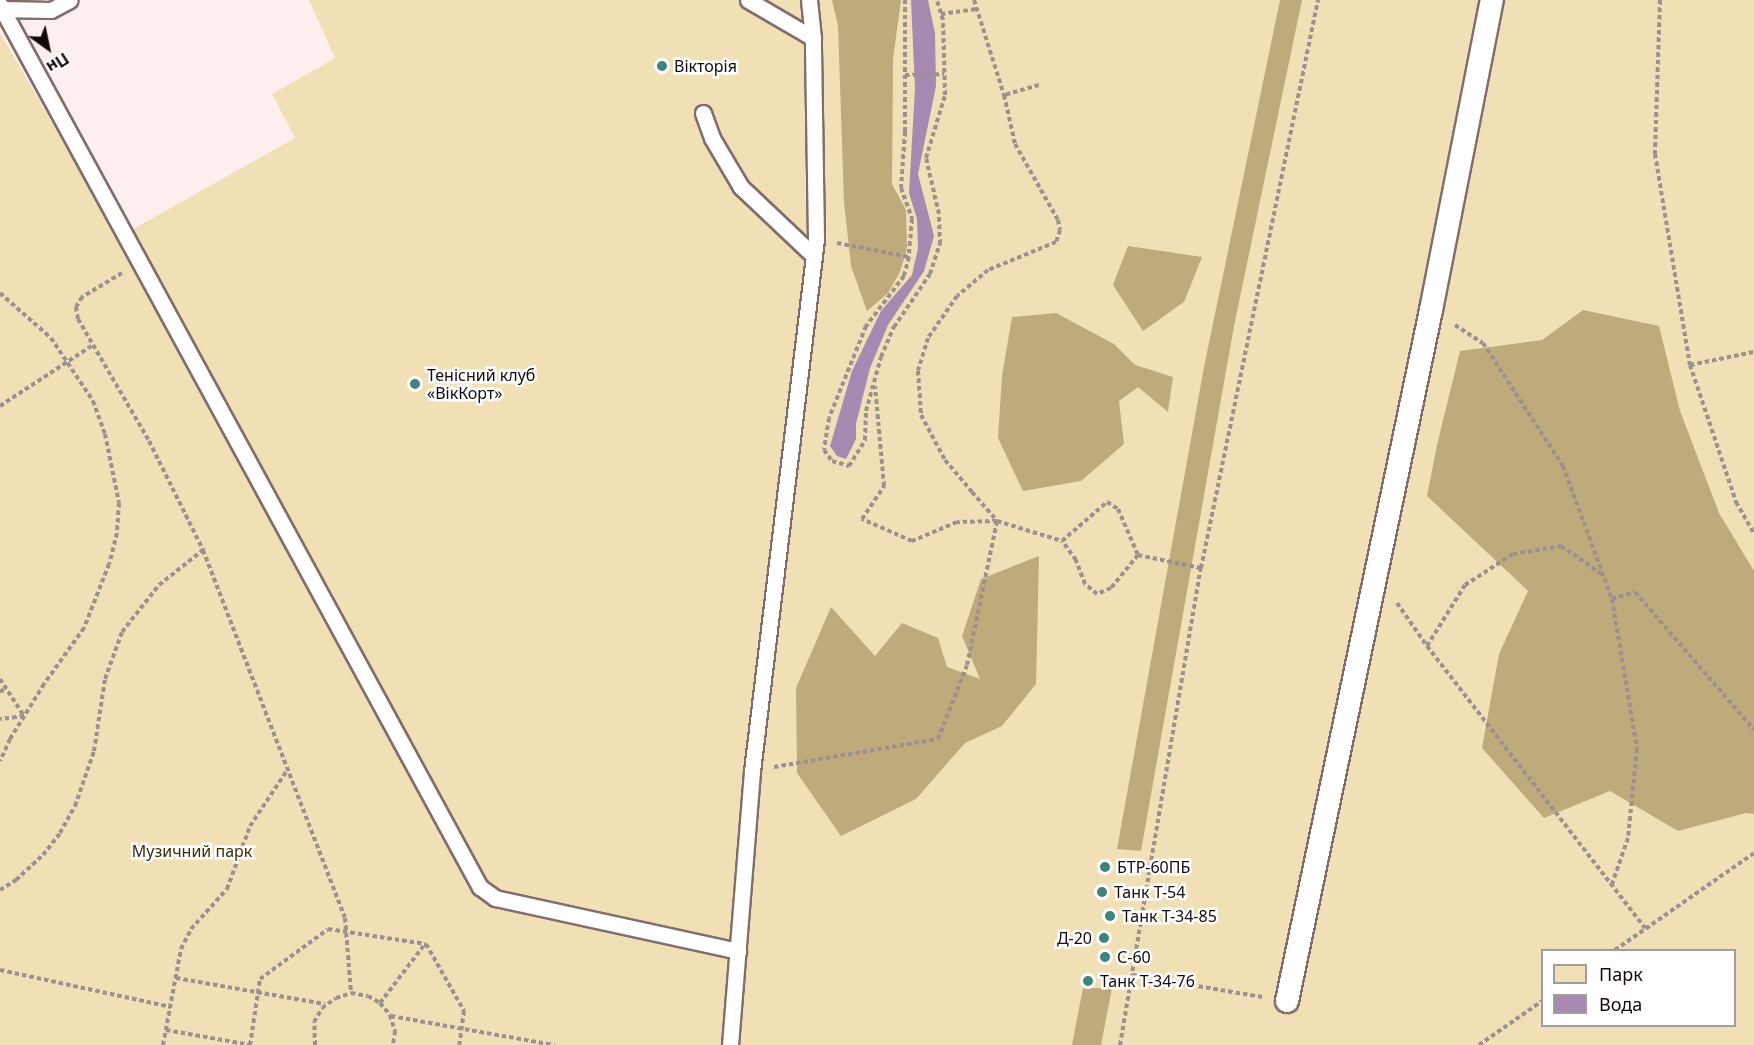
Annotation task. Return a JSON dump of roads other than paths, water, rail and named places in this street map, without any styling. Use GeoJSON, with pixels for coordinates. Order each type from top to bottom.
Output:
{"type":"FeatureCollection","features":[{"type":"Feature","properties":{"kind":"street"},"geometry":{"type":"LineString","coordinates":[[1287,1001],[1431,310],[1492,0]]}},
{"type":"Feature","properties":{"kind":"lane"},"geometry":{"type":"LineString","coordinates":[[1,7],[51,10],[70,0]]}},
{"type":"Feature","properties":{"kind":"lane"},"geometry":{"type":"LineString","coordinates":[[748,0],[813,38]]}},
{"type":"Feature","properties":{"kind":"lane"},"geometry":{"type":"LineString","coordinates":[[730,1045],[752,771],[816,240],[813,38],[809,0]]}},
{"type":"Feature","properties":{"kind":"lane"},"geometry":{"type":"LineString","coordinates":[[1,7],[480,887],[495,898],[738,951]]}},
{"type":"Feature","properties":{"kind":"lane"},"geometry":{"type":"LineString","coordinates":[[703,113],[712,138],[741,187],[814,256]]}},
{"type":"Feature","properties":{"kind":"water"},"geometry":{"type":"Polygon","coordinates":[[[911,0],[928,0],[935,33],[936,86],[918,174],[934,236],[924,271],[888,325],[870,368],[856,424],[856,439],[846,459],[837,456],[830,446],[852,371],[881,311],[912,275],[918,248],[917,219],[909,193],[915,88],[911,0]]]}},
{"type":"Feature","properties":{"kind":"place","name":"Вікторія"},"geometry":{"type":"Point","coordinates":[662,66]}},
{"type":"Feature","properties":{"kind":"place","name":"Тенісний клуб «ВікКорт»"},"geometry":{"type":"Point","coordinates":[415,384]}},
{"type":"Feature","properties":{"kind":"place","name":"БТР-60ПБ"},"geometry":{"type":"Point","coordinates":[1105,867]}},
{"type":"Feature","properties":{"kind":"place","name":"Танк Т-54"},"geometry":{"type":"Point","coordinates":[1102,892]}},
{"type":"Feature","properties":{"kind":"place","name":"Танк Т-34-85"},"geometry":{"type":"Point","coordinates":[1110,916]}},
{"type":"Feature","properties":{"kind":"place","name":"Д-20"},"geometry":{"type":"Point","coordinates":[1104,938]}},
{"type":"Feature","properties":{"kind":"place","name":"С-60"},"geometry":{"type":"Point","coordinates":[1105,957]}},
{"type":"Feature","properties":{"kind":"place","name":"Танк Т-34-76"},"geometry":{"type":"Point","coordinates":[1088,981]}},
{"type":"Feature","properties":{"kind":"park label","name":"Музичний парк"},"geometry":{"type":"Point","coordinates":[192,851]}}]}
